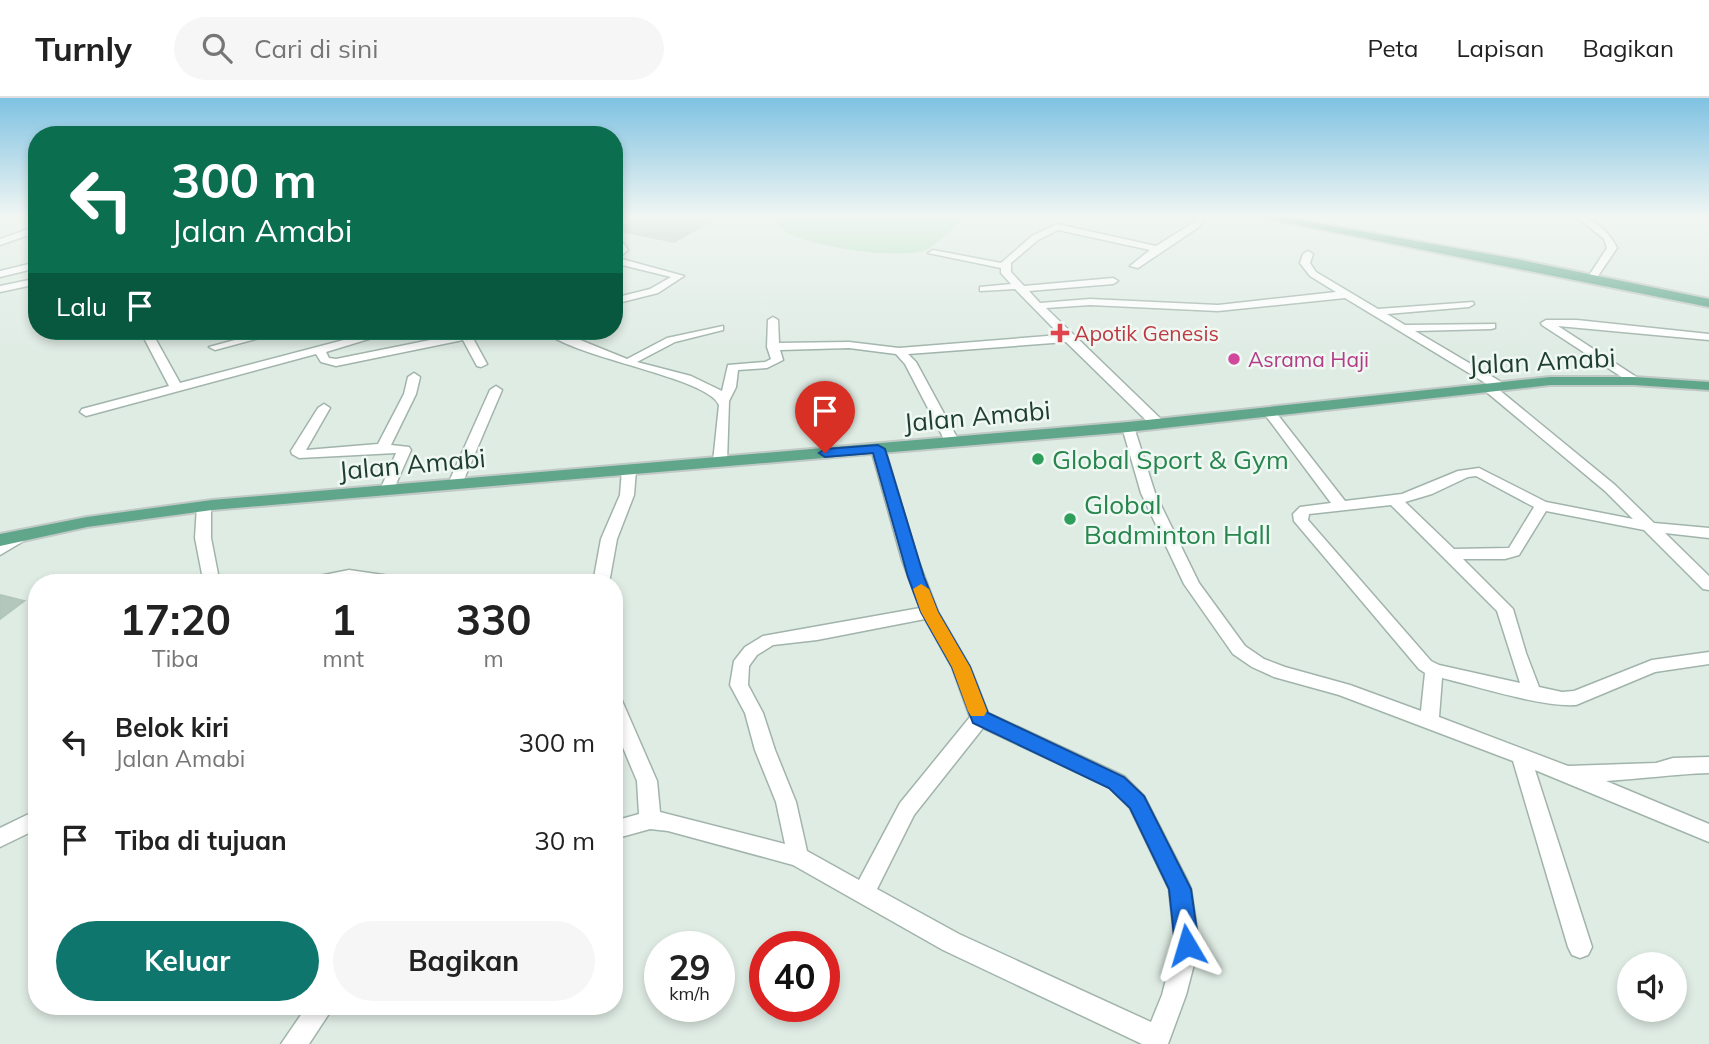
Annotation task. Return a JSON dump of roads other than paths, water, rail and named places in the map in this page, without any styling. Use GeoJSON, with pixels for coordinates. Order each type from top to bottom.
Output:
{"type":"FeatureCollection","features":[{"type":"Feature","properties":{"kind":"main road"},"geometry":{"type":"LineString","coordinates":[[1506,261],[1709,302]]}},
{"type":"Feature","properties":{"kind":"main road"},"geometry":{"type":"LineString","coordinates":[[1509,261],[1709,302]]}},
{"type":"Feature","properties":{"kind":"main road","name":"Jalan Amabi"},"geometry":{"type":"LineString","coordinates":[[0,540],[87,522],[204,506],[1128,427],[1494,386],[1572,380],[1709,386]]}},
{"type":"Feature","properties":{"kind":"street"},"geometry":{"type":"LineString","coordinates":[[623,261],[679,276],[654,291],[623,300]]}},
{"type":"Feature","properties":{"kind":"street"},"geometry":{"type":"LineString","coordinates":[[977,261],[1004,266]]}},
{"type":"Feature","properties":{"kind":"street"},"geometry":{"type":"LineString","coordinates":[[1004,266],[1009,261]]}},
{"type":"Feature","properties":{"kind":"street"},"geometry":{"type":"LineString","coordinates":[[1135,266],[1141,261]]}},
{"type":"Feature","properties":{"kind":"street"},"geometry":{"type":"LineString","coordinates":[[1308,261],[1307,269],[1406,328],[1494,386],[1610,488],[1709,585]]}},
{"type":"Feature","properties":{"kind":"street"},"geometry":{"type":"LineString","coordinates":[[1593,277],[1603,261]]}},
{"type":"Feature","properties":{"kind":"street"},"geometry":{"type":"LineString","coordinates":[[1004,266],[1006,273],[1036,306],[1158,424]]}},
{"type":"Feature","properties":{"kind":"street"},"geometry":{"type":"LineString","coordinates":[[0,274],[28,267]]}},
{"type":"Feature","properties":{"kind":"street"},"geometry":{"type":"LineString","coordinates":[[984,289],[1114,281]]}},
{"type":"Feature","properties":{"kind":"street"},"geometry":{"type":"LineString","coordinates":[[0,289],[28,283]]}},
{"type":"Feature","properties":{"kind":"street"},"geometry":{"type":"LineString","coordinates":[[1036,306],[1086,302],[1218,308],[1350,294]]}},
{"type":"Feature","properties":{"kind":"street"},"geometry":{"type":"LineString","coordinates":[[1378,312],[1469,304]]}},
{"type":"Feature","properties":{"kind":"street"},"geometry":{"type":"LineString","coordinates":[[720,462],[724,400],[730,387],[732,367],[775,362],[777,358],[773,347],[773,320]]}},
{"type":"Feature","properties":{"kind":"street"},"geometry":{"type":"LineString","coordinates":[[1634,381],[1546,323],[1577,323],[1709,337]]}},
{"type":"Feature","properties":{"kind":"street"},"geometry":{"type":"LineString","coordinates":[[1406,328],[1491,326]]}},
{"type":"Feature","properties":{"kind":"street"},"geometry":{"type":"LineString","coordinates":[[628,363],[660,342],[719,328]]}},
{"type":"Feature","properties":{"kind":"street"},"geometry":{"type":"LineString","coordinates":[[773,347],[849,345],[899,351],[1069,338]]}},
{"type":"Feature","properties":{"kind":"street"},"geometry":{"type":"LineString","coordinates":[[152,340],[175,386]]}},
{"type":"Feature","properties":{"kind":"street"},"geometry":{"type":"LineString","coordinates":[[215,347],[244,340]]}},
{"type":"Feature","properties":{"kind":"street"},"geometry":{"type":"LineString","coordinates":[[86,412],[175,386],[356,340]]}},
{"type":"Feature","properties":{"kind":"street"},"geometry":{"type":"LineString","coordinates":[[319,350],[325,360],[336,363],[438,340]]}},
{"type":"Feature","properties":{"kind":"street"},"geometry":{"type":"LineString","coordinates":[[468,340],[481,364]]}},
{"type":"Feature","properties":{"kind":"street"},"geometry":{"type":"LineString","coordinates":[[570,340],[628,363],[706,386],[724,400]]}},
{"type":"Feature","properties":{"kind":"street"},"geometry":{"type":"LineString","coordinates":[[899,351],[910,362],[953,443]]}},
{"type":"Feature","properties":{"kind":"street"},"geometry":{"type":"LineString","coordinates":[[383,448],[412,386]]}},
{"type":"Feature","properties":{"kind":"street"},"geometry":{"type":"LineString","coordinates":[[455,485],[496,390]]}},
{"type":"Feature","properties":{"kind":"street"},"geometry":{"type":"LineString","coordinates":[[324,408],[298,451],[299,454],[383,448],[404,450],[387,490]]}},
{"type":"Feature","properties":{"kind":"street"},"geometry":{"type":"LineString","coordinates":[[1270,412],[1341,506]]}},
{"type":"Feature","properties":{"kind":"street"},"geometry":{"type":"LineString","coordinates":[[1128,427],[1149,493],[1187,574],[1239,650],[1258,663],[1280,672],[1344,690],[1429,720],[1709,833]]}},
{"type":"Feature","properties":{"kind":"street"},"geometry":{"type":"LineString","coordinates":[[623,828],[650,820],[668,822],[798,857],[951,942],[1156,1040],[1174,995],[1187,945],[1180,889],[1137,802],[1116,782],[980,718],[961,667],[930,612],[910,560],[878,449]]}},
{"type":"Feature","properties":{"kind":"street"},"geometry":{"type":"LineString","coordinates":[[603,574],[609,539],[627,495],[629,470]]}},
{"type":"Feature","properties":{"kind":"street"},"geometry":{"type":"LineString","coordinates":[[1709,533],[1651,527],[1542,506],[1479,472],[1470,471],[1436,488],[1395,500],[1305,510],[1300,514],[1301,521],[1425,664],[1434,670],[1555,699],[1576,698],[1652,666],[1709,658]]}},
{"type":"Feature","properties":{"kind":"street"},"geometry":{"type":"LineString","coordinates":[[1395,500],[1505,609],[1513,641],[1533,694]]}},
{"type":"Feature","properties":{"kind":"street"},"geometry":{"type":"LineString","coordinates":[[204,506],[203,538],[210,574]]}},
{"type":"Feature","properties":{"kind":"street"},"geometry":{"type":"LineString","coordinates":[[1451,554],[1514,552],[1542,506]]}},
{"type":"Feature","properties":{"kind":"street"},"geometry":{"type":"LineString","coordinates":[[0,550],[22,536]]}},
{"type":"Feature","properties":{"kind":"street"},"geometry":{"type":"LineString","coordinates":[[798,857],[786,802],[754,713],[738,685],[740,665],[751,651],[769,640],[817,634],[930,612]]}},
{"type":"Feature","properties":{"kind":"street"},"geometry":{"type":"LineString","coordinates":[[1429,720],[1434,670]]}},
{"type":"Feature","properties":{"kind":"street"},"geometry":{"type":"LineString","coordinates":[[864,892],[907,809],[980,718]]}},
{"type":"Feature","properties":{"kind":"street"},"geometry":{"type":"LineString","coordinates":[[623,722],[647,781],[650,820]]}},
{"type":"Feature","properties":{"kind":"street"},"geometry":{"type":"LineString","coordinates":[[1522,759],[1580,947]]}},
{"type":"Feature","properties":{"kind":"street"},"geometry":{"type":"LineString","coordinates":[[1567,774],[1657,771],[1673,766],[1709,765]]}},
{"type":"Feature","properties":{"kind":"street"},"geometry":{"type":"LineString","coordinates":[[0,838],[28,824]]}},
{"type":"Feature","properties":{"kind":"street"},"geometry":{"type":"LineString","coordinates":[[294,1044],[315,1015]]}},
{"type":"Feature","properties":{"kind":"place","name":"Apotik Genesis"},"geometry":{"type":"Point","coordinates":[1060,333]}},
{"type":"Feature","properties":{"kind":"place","name":"Asrama Haji"},"geometry":{"type":"Point","coordinates":[1234,359]}},
{"type":"Feature","properties":{"kind":"place","name":"Global Sport & Gym"},"geometry":{"type":"Point","coordinates":[1038,459]}},
{"type":"Feature","properties":{"kind":"place","name":"Global Badminton Hall"},"geometry":{"type":"Point","coordinates":[1070,519]}}]}
